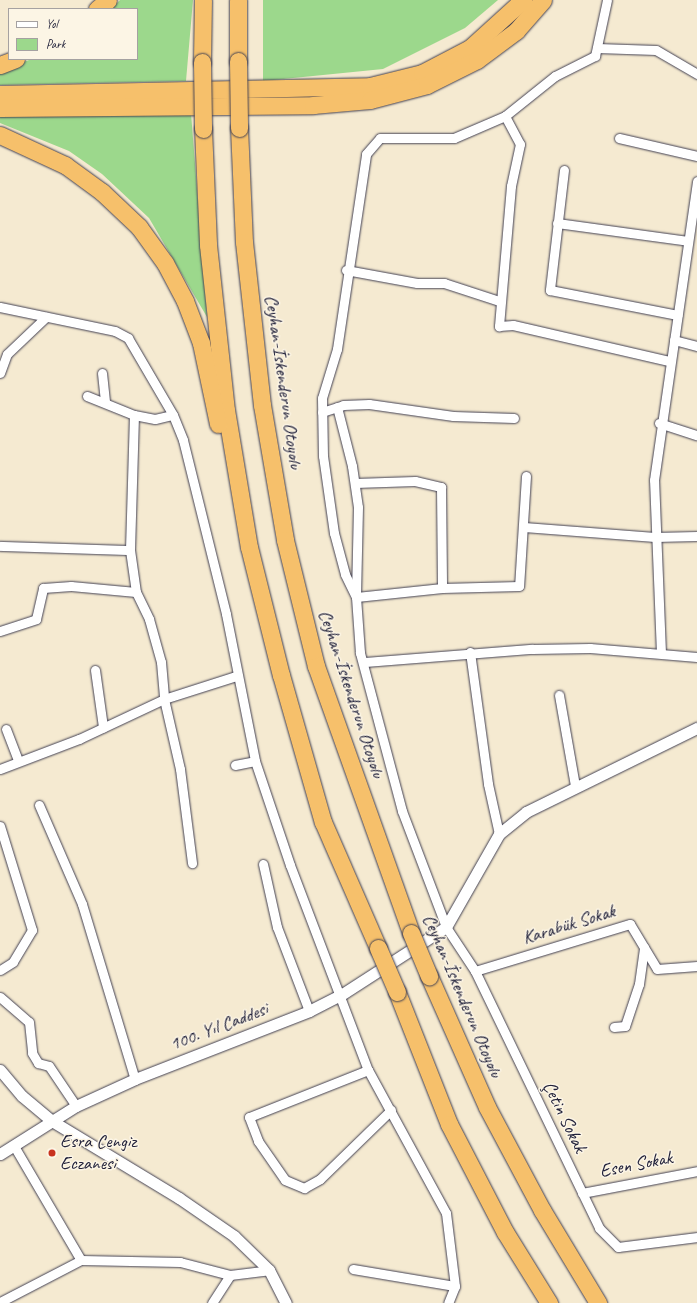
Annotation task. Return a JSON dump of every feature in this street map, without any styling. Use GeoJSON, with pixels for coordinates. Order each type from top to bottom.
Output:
{"type":"FeatureCollection","features":[{"type":"Feature","properties":{"kind":"highway"},"geometry":{"type":"LineString","coordinates":[[98,8],[108,0]]}},
{"type":"Feature","properties":{"kind":"highway"},"geometry":{"type":"LineString","coordinates":[[203,0],[203,129],[208,245],[226,410],[249,547],[281,675]]}},
{"type":"Feature","properties":{"kind":"highway"},"geometry":{"type":"LineString","coordinates":[[0,94],[370,86],[422,73],[470,48],[523,0]]}},
{"type":"Feature","properties":{"kind":"highway"},"geometry":{"type":"LineString","coordinates":[[0,108],[313,105],[370,100],[427,85],[477,60],[516,31],[542,0]]}},
{"type":"Feature","properties":{"kind":"highway","name":"Ceyhan-İskenderun Otoyolu"},"geometry":{"type":"LineString","coordinates":[[238,2],[239,128],[244,242],[259,374],[285,540],[316,666],[411,933],[429,976],[487,1107],[542,1210],[598,1303]]}},
{"type":"Feature","properties":{"kind":"highway"},"geometry":{"type":"LineString","coordinates":[[0,65],[13,60]]}},
{"type":"Feature","properties":{"kind":"highway"},"geometry":{"type":"LineString","coordinates":[[0,135],[65,165],[102,192],[139,227],[165,263],[185,301],[201,344],[244,550],[323,822],[397,992],[449,1124],[505,1232],[549,1303]]}},
{"type":"Feature","properties":{"kind":"street"},"geometry":{"type":"LineString","coordinates":[[526,476],[524,527],[519,586],[442,588],[356,597],[345,574],[334,533],[323,456],[322,398],[337,349],[346,270],[366,154],[380,138],[454,138],[506,116],[555,76],[596,56],[607,0]]}},
{"type":"Feature","properties":{"kind":"street"},"geometry":{"type":"LineString","coordinates":[[597,48],[656,50],[697,74]]}},
{"type":"Feature","properties":{"kind":"street"},"geometry":{"type":"LineString","coordinates":[[506,116],[520,144],[511,186],[499,301],[499,326],[513,325],[669,361]]}},
{"type":"Feature","properties":{"kind":"street"},"geometry":{"type":"LineString","coordinates":[[619,138],[697,156]]}},
{"type":"Feature","properties":{"kind":"street"},"geometry":{"type":"LineString","coordinates":[[564,170],[550,290],[678,315]]}},
{"type":"Feature","properties":{"kind":"street"},"geometry":{"type":"LineString","coordinates":[[661,653],[655,537],[654,480],[659,423],[678,315],[697,181]]}},
{"type":"Feature","properties":{"kind":"street"},"geometry":{"type":"LineString","coordinates":[[557,223],[688,241]]}},
{"type":"Feature","properties":{"kind":"street"},"geometry":{"type":"LineString","coordinates":[[346,270],[417,283],[444,283],[499,301]]}},
{"type":"Feature","properties":{"kind":"street"},"geometry":{"type":"LineString","coordinates":[[0,307],[115,331],[128,338],[173,415],[183,440],[226,614],[236,676],[255,761],[290,865],[341,995],[368,1070],[446,1213],[455,1286],[448,1303]]}},
{"type":"Feature","properties":{"kind":"street"},"geometry":{"type":"LineString","coordinates":[[0,373],[7,354],[46,317]]}},
{"type":"Feature","properties":{"kind":"street"},"geometry":{"type":"LineString","coordinates":[[674,340],[697,346]]}},
{"type":"Feature","properties":{"kind":"street"},"geometry":{"type":"LineString","coordinates":[[102,373],[105,402]]}},
{"type":"Feature","properties":{"kind":"street"},"geometry":{"type":"LineString","coordinates":[[87,396],[134,415],[155,419],[173,415]]}},
{"type":"Feature","properties":{"kind":"street"},"geometry":{"type":"LineString","coordinates":[[322,412],[337,407],[369,404],[453,416],[514,418]]}},
{"type":"Feature","properties":{"kind":"street","name":"Çetin Sokak"},"geometry":{"type":"LineString","coordinates":[[337,407],[355,483],[356,597],[360,653],[365,662],[402,811],[446,927],[475,971],[599,1228],[618,1247],[697,1238]]}},
{"type":"Feature","properties":{"kind":"street"},"geometry":{"type":"LineString","coordinates":[[134,415],[130,550],[136,592],[161,662],[164,699],[180,769],[192,863]]}},
{"type":"Feature","properties":{"kind":"street"},"geometry":{"type":"LineString","coordinates":[[659,423],[697,436]]}},
{"type":"Feature","properties":{"kind":"street"},"geometry":{"type":"LineString","coordinates":[[355,483],[415,481],[442,487],[442,588]]}},
{"type":"Feature","properties":{"kind":"street"},"geometry":{"type":"LineString","coordinates":[[524,527],[655,537],[697,536]]}},
{"type":"Feature","properties":{"kind":"street"},"geometry":{"type":"LineString","coordinates":[[0,546],[130,550]]}},
{"type":"Feature","properties":{"kind":"street"},"geometry":{"type":"LineString","coordinates":[[0,631],[36,619],[43,588],[71,586],[136,592]]}},
{"type":"Feature","properties":{"kind":"street"},"geometry":{"type":"LineString","coordinates":[[365,662],[470,652],[590,648],[697,657]]}},
{"type":"Feature","properties":{"kind":"street"},"geometry":{"type":"LineString","coordinates":[[470,652],[488,784],[499,834]]}},
{"type":"Feature","properties":{"kind":"street"},"geometry":{"type":"LineString","coordinates":[[95,670],[103,727]]}},
{"type":"Feature","properties":{"kind":"street"},"geometry":{"type":"LineString","coordinates":[[0,769],[103,727],[164,699],[236,676]]}},
{"type":"Feature","properties":{"kind":"street"},"geometry":{"type":"LineString","coordinates":[[559,695],[575,786]]}},
{"type":"Feature","properties":{"kind":"street"},"geometry":{"type":"LineString","coordinates":[[446,927],[499,834],[526,812],[575,786],[697,728]]}},
{"type":"Feature","properties":{"kind":"street"},"geometry":{"type":"LineString","coordinates":[[6,729],[18,761]]}},
{"type":"Feature","properties":{"kind":"street"},"geometry":{"type":"LineString","coordinates":[[235,765],[255,761]]}},
{"type":"Feature","properties":{"kind":"street"},"geometry":{"type":"LineString","coordinates":[[39,805],[82,904],[135,1079]]}},
{"type":"Feature","properties":{"kind":"street"},"geometry":{"type":"LineString","coordinates":[[0,826],[32,930],[13,962],[0,970]]}},
{"type":"Feature","properties":{"kind":"street"},"geometry":{"type":"LineString","coordinates":[[263,864],[277,927],[309,1011]]}},
{"type":"Feature","properties":{"kind":"street","name":"Karabük Sokak"},"geometry":{"type":"LineString","coordinates":[[475,971],[630,924],[657,969],[697,966]]}},
{"type":"Feature","properties":{"kind":"street","name":"100. Yıl Caddesi"},"geometry":{"type":"LineString","coordinates":[[0,1154],[76,1106],[135,1079],[309,1011],[341,995],[446,927]]}},
{"type":"Feature","properties":{"kind":"street"},"geometry":{"type":"LineString","coordinates":[[614,1027],[625,1026],[639,984],[644,947]]}},
{"type":"Feature","properties":{"kind":"street"},"geometry":{"type":"LineString","coordinates":[[0,997],[29,1022],[32,1053],[38,1063],[49,1066],[76,1106]]}},
{"type":"Feature","properties":{"kind":"street"},"geometry":{"type":"LineString","coordinates":[[0,1070],[22,1096],[52,1121],[178,1198],[234,1236],[269,1270],[286,1303]]}},
{"type":"Feature","properties":{"kind":"street"},"geometry":{"type":"LineString","coordinates":[[368,1070],[249,1118],[258,1141],[285,1180],[304,1188],[320,1178],[391,1110]]}},
{"type":"Feature","properties":{"kind":"street"},"geometry":{"type":"LineString","coordinates":[[14,1146],[81,1260]]}},
{"type":"Feature","properties":{"kind":"street","name":"Esen Sokak"},"geometry":{"type":"LineString","coordinates":[[582,1193],[697,1171]]}},
{"type":"Feature","properties":{"kind":"street"},"geometry":{"type":"LineString","coordinates":[[0,1302],[81,1260],[180,1262],[230,1275],[269,1270]]}},
{"type":"Feature","properties":{"kind":"street"},"geometry":{"type":"LineString","coordinates":[[353,1269],[455,1286]]}},
{"type":"Feature","properties":{"kind":"street"},"geometry":{"type":"LineString","coordinates":[[212,1303],[230,1275]]}},
{"type":"Feature","properties":{"kind":"green space"},"geometry":{"type":"Polygon","coordinates":[[[120,0],[193,0],[186,81],[0,85],[0,70],[29,60],[138,60],[138,8],[112,8],[120,0]]]}},
{"type":"Feature","properties":{"kind":"green space"},"geometry":{"type":"Polygon","coordinates":[[[263,0],[498,0],[465,28],[383,69],[263,81],[263,0]]]}},
{"type":"Feature","properties":{"kind":"green space"},"geometry":{"type":"Polygon","coordinates":[[[191,113],[207,317],[149,218],[102,174],[69,151],[0,123],[0,114],[191,113]]]}},
{"type":"Feature","properties":{"kind":"place","name":"Esra Cengiz Eczanesi"},"geometry":{"type":"Point","coordinates":[52,1153]}}]}
